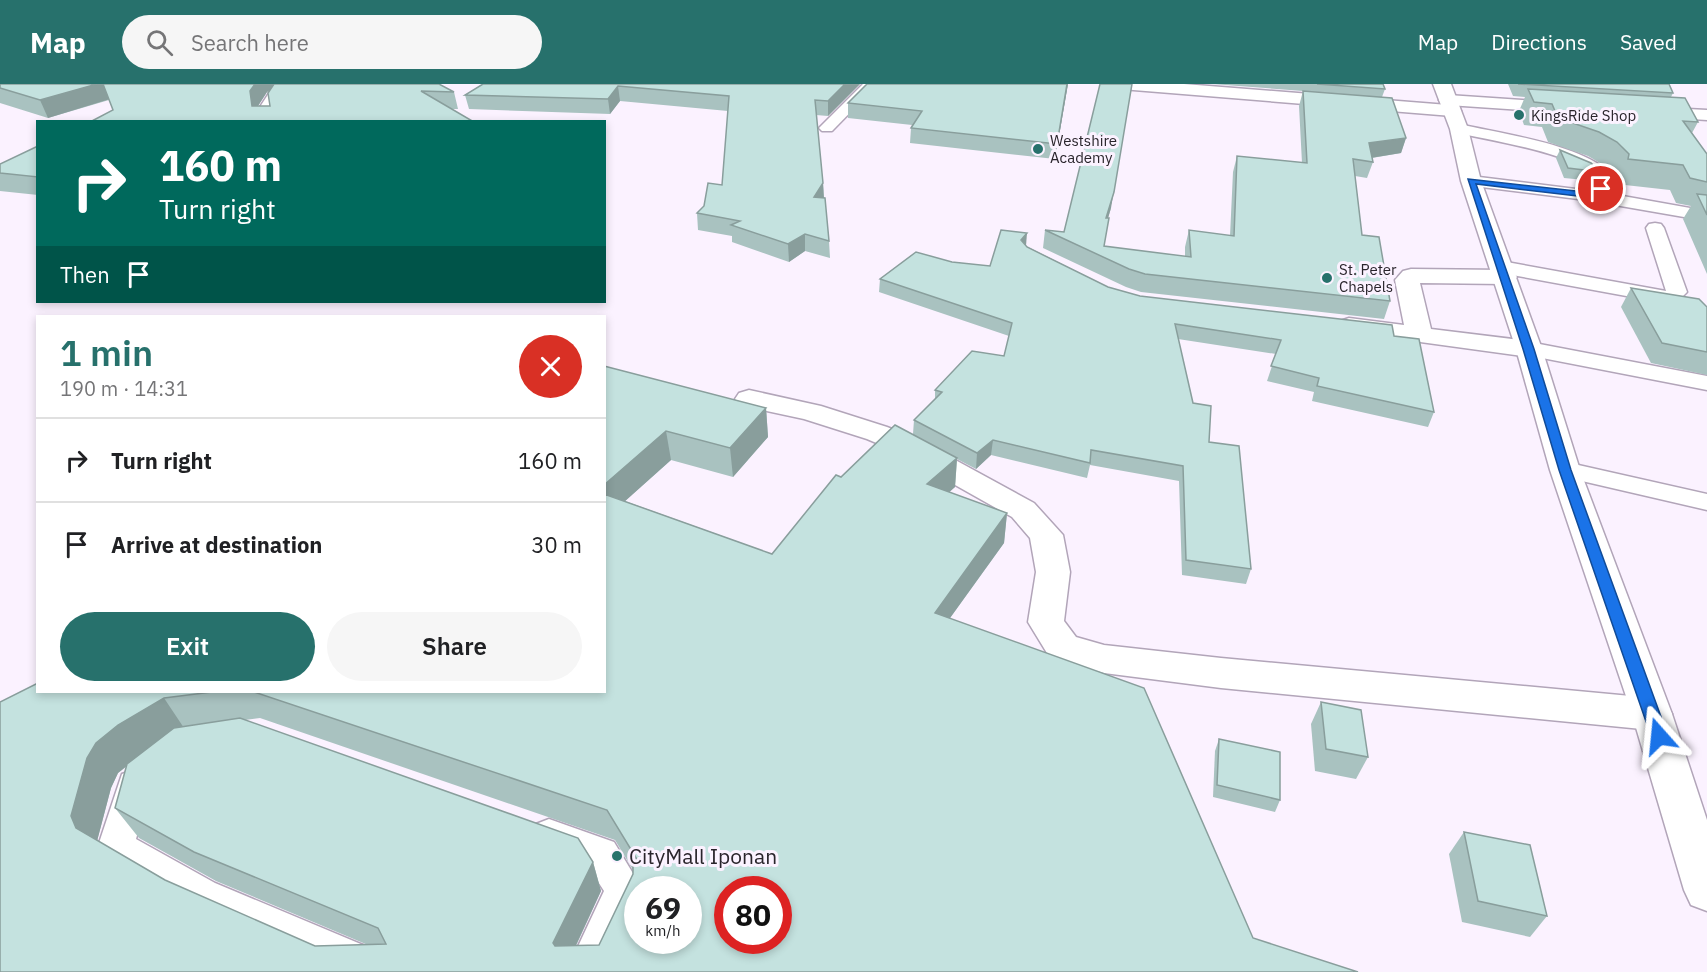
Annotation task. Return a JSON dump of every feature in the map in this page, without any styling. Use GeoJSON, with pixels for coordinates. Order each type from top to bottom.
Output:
{"type":"FeatureCollection","features":[{"type":"Feature","properties":{"kind":"main road"},"geometry":{"type":"LineString","coordinates":[[1121,84],[1450,106],[1582,109]]}},
{"type":"Feature","properties":{"kind":"main road"},"geometry":{"type":"LineString","coordinates":[[1450,106],[1471,181],[1529,349],[1565,470],[1652,714],[1707,890]]}},
{"type":"Feature","properties":{"kind":"main road"},"geometry":{"type":"LineString","coordinates":[[1627,111],[1707,116]]}},
{"type":"Feature","properties":{"kind":"main road"},"geometry":{"type":"LineString","coordinates":[[1419,333],[1407,280],[1411,276],[1503,272]]}},
{"type":"Feature","properties":{"kind":"main road"},"geometry":{"type":"LineString","coordinates":[[1327,323],[1419,333],[1529,349]]}},
{"type":"Feature","properties":{"kind":"main road"},"geometry":{"type":"LineString","coordinates":[[749,399],[812,412],[886,437],[922,454],[1023,510],[1046,535],[1053,572],[1046,622],[1063,648],[1104,659],[1221,673],[1652,714]]}},
{"type":"Feature","properties":{"kind":"lane"},"geometry":{"type":"LineString","coordinates":[[268,120],[265,110],[274,96],[293,84]]}},
{"type":"Feature","properties":{"kind":"lane"},"geometry":{"type":"LineString","coordinates":[[827,128],[871,84]]}},
{"type":"Feature","properties":{"kind":"lane"},"geometry":{"type":"LineString","coordinates":[[1450,106],[1595,166],[1608,180],[1601,189],[1586,195]]}},
{"type":"Feature","properties":{"kind":"lane"},"geometry":{"type":"LineString","coordinates":[[1471,181],[1586,195],[1707,216]]}},
{"type":"Feature","properties":{"kind":"lane"},"geometry":{"type":"LineString","coordinates":[[1503,272],[1670,298],[1677,292],[1655,228]]}},
{"type":"Feature","properties":{"kind":"lane"},"geometry":{"type":"LineString","coordinates":[[1529,349],[1707,383]]}},
{"type":"Feature","properties":{"kind":"lane"},"geometry":{"type":"LineString","coordinates":[[1565,470],[1707,502]]}},
{"type":"Feature","properties":{"kind":"lane"},"geometry":{"type":"LineString","coordinates":[[159,765],[132,785],[116,846],[202,895],[380,972]]}},
{"type":"Feature","properties":{"kind":"lane"},"geometry":{"type":"LineString","coordinates":[[523,826],[600,854],[624,890],[586,972]]}},
{"type":"Feature","properties":{"kind":"building"},"geometry":{"type":"Polygon","coordinates":[[[0,84],[97,84],[40,100],[0,88],[0,84]]]}},
{"type":"Feature","properties":{"kind":"building"},"geometry":{"type":"Polygon","coordinates":[[[103,84],[255,84],[250,91],[252,106],[270,106],[268,93],[274,84],[439,84],[454,92],[421,91],[471,120],[94,120],[113,110],[103,84]]]}},
{"type":"Feature","properties":{"kind":"building"},"geometry":{"type":"Polygon","coordinates":[[[483,84],[845,84],[828,101],[815,100],[823,183],[814,197],[825,198],[829,241],[805,234],[788,244],[731,225],[740,221],[697,213],[704,206],[708,183],[722,185],[729,96],[618,86],[608,99],[465,95],[483,84]]]}},
{"type":"Feature","properties":{"kind":"building"},"geometry":{"type":"Polygon","coordinates":[[[867,84],[1067,84],[1057,144],[911,128],[922,111],[848,103],[867,84]]]}},
{"type":"Feature","properties":{"kind":"building"},"geometry":{"type":"Polygon","coordinates":[[[1100,84],[1132,84],[1114,192],[1106,218],[1109,218],[1104,246],[1191,257],[1189,230],[1234,236],[1237,156],[1307,163],[1303,91],[1392,98],[1406,138],[1369,143],[1373,162],[1353,159],[1362,235],[1379,237],[1390,301],[1145,274],[1129,269],[1045,230],[1064,232],[1100,84]]]}},
{"type":"Feature","properties":{"kind":"building"},"geometry":{"type":"Polygon","coordinates":[[[1317,84],[1383,84],[1385,89],[1317,84]]]}},
{"type":"Feature","properties":{"kind":"building"},"geometry":{"type":"Polygon","coordinates":[[[1518,84],[1669,84],[1673,93],[1518,84]]]}},
{"type":"Feature","properties":{"kind":"building"},"geometry":{"type":"Polygon","coordinates":[[[1528,89],[1685,98],[1698,122],[1683,121],[1707,154],[1707,182],[1690,178],[1683,165],[1628,159],[1629,154],[1617,142],[1599,132],[1558,118],[1552,104],[1534,102],[1528,89]]]}},
{"type":"Feature","properties":{"kind":"building"},"geometry":{"type":"Polygon","coordinates":[[[36,147],[36,177],[0,173],[0,164],[36,147]]]}},
{"type":"Feature","properties":{"kind":"building"},"geometry":{"type":"Polygon","coordinates":[[[1560,150],[1591,163],[1600,172],[1568,168],[1560,150]]]}},
{"type":"Feature","properties":{"kind":"building"},"geometry":{"type":"Polygon","coordinates":[[[1697,194],[1707,195],[1707,215],[1697,194]]]}},
{"type":"Feature","properties":{"kind":"building"},"geometry":{"type":"Polygon","coordinates":[[[1001,230],[1027,233],[1021,240],[1027,247],[1108,287],[1140,296],[1392,325],[1394,336],[1419,339],[1434,412],[1317,386],[1319,378],[1271,366],[1281,340],[1175,324],[1193,403],[1211,406],[1209,442],[1239,446],[1251,569],[1186,560],[1183,466],[1091,450],[1090,463],[993,440],[977,453],[914,420],[942,392],[935,390],[972,351],[1004,356],[1012,323],[880,279],[916,252],[952,262],[990,266],[1001,230]]]}},
{"type":"Feature","properties":{"kind":"building"},"geometry":{"type":"Polygon","coordinates":[[[1631,288],[1699,299],[1707,307],[1707,352],[1662,343],[1631,288]]]}},
{"type":"Feature","properties":{"kind":"building"},"geometry":{"type":"Polygon","coordinates":[[[606,367],[766,408],[730,448],[666,431],[606,483],[606,367]]]}},
{"type":"Feature","properties":{"kind":"building"},"geometry":{"type":"Polygon","coordinates":[[[895,425],[957,458],[927,484],[1007,513],[935,613],[1144,688],[1253,938],[1358,972],[0,972],[0,702],[36,684],[36,693],[204,693],[164,698],[118,725],[96,743],[87,758],[71,816],[76,828],[165,880],[315,946],[386,944],[378,928],[194,852],[115,808],[127,764],[174,728],[240,718],[578,838],[593,862],[553,943],[555,946],[599,945],[624,893],[624,954],[702,954],[702,876],[632,876],[633,863],[638,861],[607,810],[257,693],[606,693],[606,495],[772,554],[836,475],[841,477],[895,425]]]}},
{"type":"Feature","properties":{"kind":"building"},"geometry":{"type":"Polygon","coordinates":[[[1321,702],[1361,710],[1368,757],[1326,749],[1321,702]]]}},
{"type":"Feature","properties":{"kind":"building"},"geometry":{"type":"Polygon","coordinates":[[[1219,739],[1280,752],[1280,800],[1217,785],[1219,739]]]}},
{"type":"Feature","properties":{"kind":"building"},"geometry":{"type":"Polygon","coordinates":[[[1464,832],[1530,845],[1547,916],[1478,901],[1464,832]]]}},
{"type":"Feature","properties":{"kind":"place","name":"KingsRide Shop"},"geometry":{"type":"Point","coordinates":[1519,115]}},
{"type":"Feature","properties":{"kind":"place","name":"Westshire Academy"},"geometry":{"type":"Point","coordinates":[1038,149]}},
{"type":"Feature","properties":{"kind":"place","name":"St. Peter Chapels"},"geometry":{"type":"Point","coordinates":[1327,278]}},
{"type":"Feature","properties":{"kind":"place","name":"CityMall Iponan"},"geometry":{"type":"Point","coordinates":[617,856]}},
{"type":"Feature","properties":{"kind":"route"},"geometry":{"type":"LineString","coordinates":[[1601,189],[1586,195],[1471,181],[1529,349],[1565,470],[1659,736]]}}]}
